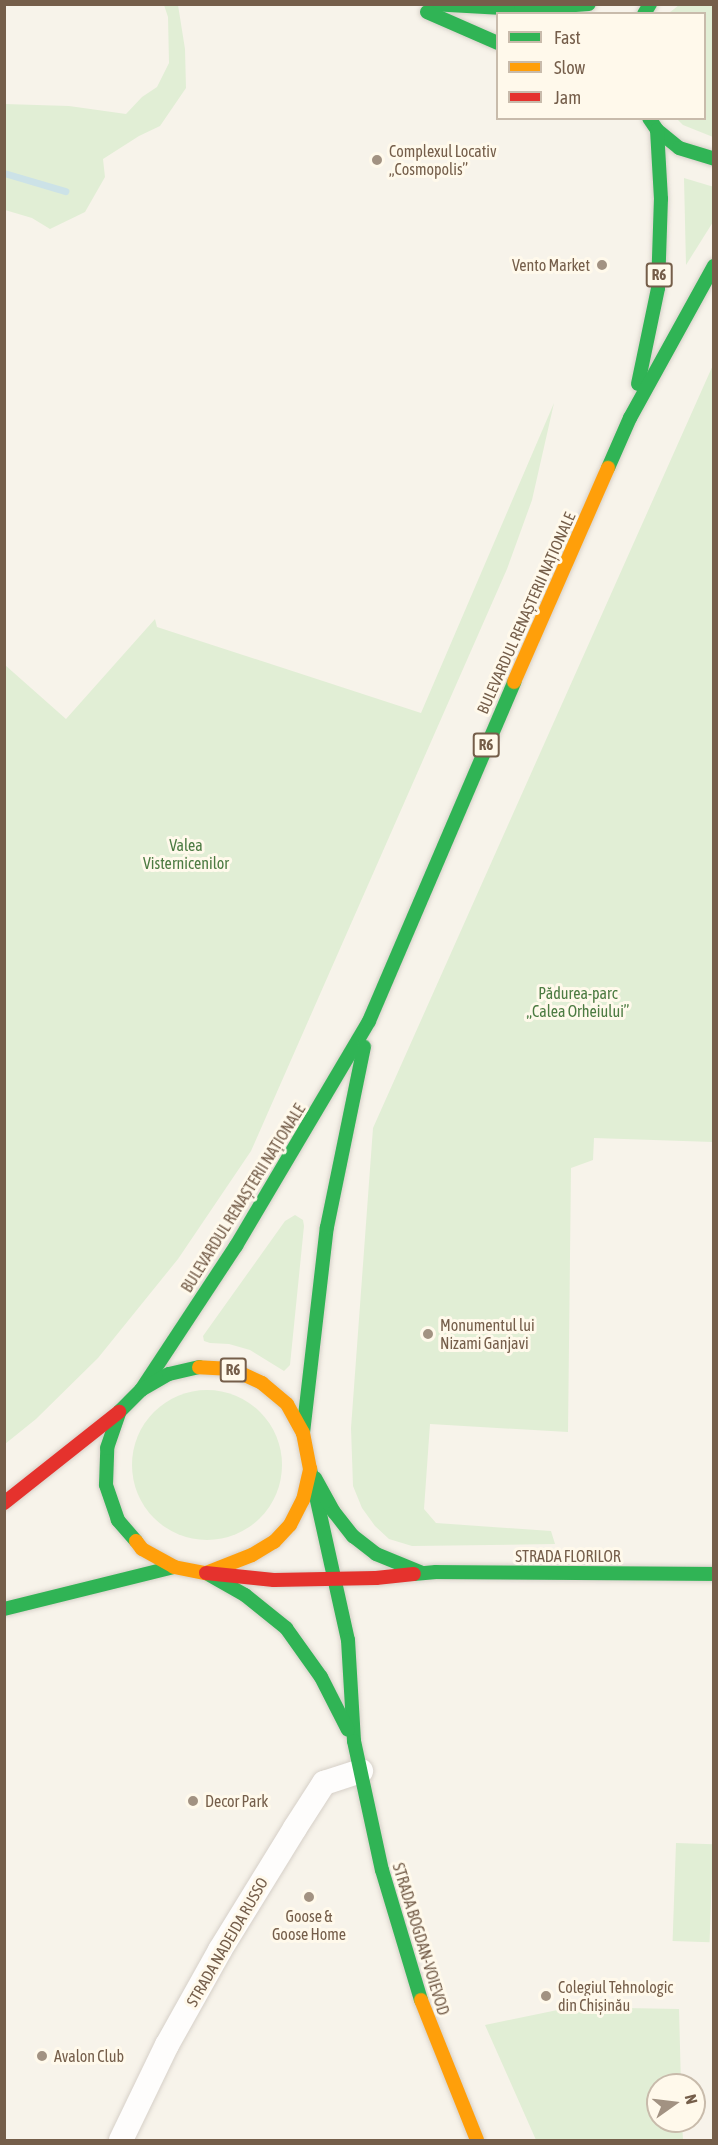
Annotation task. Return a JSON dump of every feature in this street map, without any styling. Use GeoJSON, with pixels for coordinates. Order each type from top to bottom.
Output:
{"type":"FeatureCollection","features":[{"type":"Feature","properties":{"kind":"main road"},"geometry":{"type":"LineString","coordinates":[[425,7],[521,9],[589,4]]}},
{"type":"Feature","properties":{"kind":"main road"},"geometry":{"type":"LineString","coordinates":[[425,7],[496,42]]}},
{"type":"Feature","properties":{"kind":"main road","name":"R6"},"geometry":{"type":"LineString","coordinates":[[653,124],[679,148],[714,159]]}},
{"type":"Feature","properties":{"kind":"main road","name":"BULEVARDUL RENAȘTERII NAȚIONALE"},"geometry":{"type":"LineString","coordinates":[[630,418],[658,288],[661,200],[653,124]]}},
{"type":"Feature","properties":{"kind":"main road","name":"BULEVARDUL RENAȘTERII NAȚIONALE"},"geometry":{"type":"LineString","coordinates":[[141,1390],[236,1246],[369,1022],[476,767],[630,418],[714,266]]}},
{"type":"Feature","properties":{"kind":"main road","name":"BULEVARDUL RENAȘTERII NAȚIONALE"},"geometry":{"type":"LineString","coordinates":[[303,1433],[327,1227],[369,1022]]}},
{"type":"Feature","properties":{"kind":"main road","name":"R6"},"geometry":{"type":"LineString","coordinates":[[206,1573],[190,1572],[174,1567],[142,1549],[118,1520],[106,1485],[106,1448],[120,1411],[141,1390],[169,1374],[199,1367],[232,1370],[262,1383],[287,1404],[303,1433],[310,1468]]}},
{"type":"Feature","properties":{"kind":"main road"},"geometry":{"type":"LineString","coordinates":[[4,1503],[120,1411]]}},
{"type":"Feature","properties":{"kind":"main road"},"geometry":{"type":"LineString","coordinates":[[206,1573],[252,1555],[274,1542],[290,1526],[303,1500],[310,1468]]}},
{"type":"Feature","properties":{"kind":"main road","name":"STRADA FLORILOR"},"geometry":{"type":"LineString","coordinates":[[310,1468],[334,1512],[352,1536],[376,1554],[421,1573]]}},
{"type":"Feature","properties":{"kind":"main road","name":"STRADA BOGDAN-VOIEVOD"},"geometry":{"type":"LineString","coordinates":[[310,1468],[348,1640],[354,1741],[382,1870],[415,1985],[477,2140]]}},
{"type":"Feature","properties":{"kind":"main road","name":"R6"},"geometry":{"type":"LineString","coordinates":[[4,1609],[174,1567]]}},
{"type":"Feature","properties":{"kind":"main road","name":"STRADA FLORILOR"},"geometry":{"type":"LineString","coordinates":[[206,1573],[274,1580],[335,1579],[421,1573],[714,1574]]}},
{"type":"Feature","properties":{"kind":"main road","name":"STRADA BOGDAN-VOIEVOD"},"geometry":{"type":"LineString","coordinates":[[206,1573],[245,1595],[292,1635],[321,1677],[354,1741]]}},
{"type":"Feature","properties":{"kind":"main road","name":"STRADA FLORILOR"},"geometry":{"type":"LineString","coordinates":[[373,1591],[387,1583],[421,1573]]}},
{"type":"Feature","properties":{"kind":"main road"},"geometry":{"type":"LineString","coordinates":[[348,1640],[356,1610]]}},
{"type":"Feature","properties":{"kind":"street","name":"STRADA NADEJDA RUSSO"},"geometry":{"type":"LineString","coordinates":[[121,2140],[168,2045],[220,1950],[324,1783],[361,1771]]}},
{"type":"Feature","properties":{"kind":"green space"},"geometry":{"type":"Polygon","coordinates":[[[164,5],[178,5],[185,49],[186,88],[160,126],[139,136],[103,159],[105,177],[85,212],[50,229],[32,218],[5,210],[5,104],[69,106],[126,114],[142,97],[157,87],[169,63],[168,17],[164,5]]]}},
{"type":"Feature","properties":{"kind":"green space"},"geometry":{"type":"Polygon","coordinates":[[[679,5],[713,5],[713,137],[683,125],[678,120],[706,120],[706,12],[670,12],[679,5]]]}},
{"type":"Feature","properties":{"kind":"green space"},"geometry":{"type":"Polygon","coordinates":[[[684,178],[714,187],[713,222],[686,265],[684,178]]]}},
{"type":"Feature","properties":{"kind":"green space","name":"Pădurea-parc „Calea Orheiului”"},"geometry":{"type":"Polygon","coordinates":[[[713,365],[713,1142],[594,1138],[593,1160],[571,1168],[568,1432],[430,1424],[424,1509],[436,1523],[551,1531],[555,1544],[412,1546],[389,1539],[375,1526],[362,1508],[353,1486],[351,1428],[373,1128],[713,365]]]}},
{"type":"Feature","properties":{"kind":"green space","name":"Valea Visternicenilor"},"geometry":{"type":"Polygon","coordinates":[[[554,403],[532,500],[507,569],[251,1151],[178,1259],[98,1358],[36,1419],[5,1444],[5,665],[66,719],[155,619],[157,627],[421,713],[554,403]]]}},
{"type":"Feature","properties":{"kind":"green space"},"geometry":{"type":"Polygon","coordinates":[[[295,1215],[303,1220],[304,1226],[290,1365],[284,1371],[250,1350],[229,1344],[210,1343],[204,1341],[203,1336],[285,1221],[295,1215]]]}},
{"type":"Feature","properties":{"kind":"green space"},"geometry":{"type":"Polygon","coordinates":[[[207,1390],[236,1396],[260,1412],[276,1436],[282,1465],[276,1494],[260,1518],[236,1534],[207,1540],[178,1534],[154,1518],[138,1494],[132,1465],[138,1436],[154,1412],[178,1396],[207,1390]]]}},
{"type":"Feature","properties":{"kind":"green space"},"geometry":{"type":"Polygon","coordinates":[[[676,1843],[713,1844],[710,1942],[673,1941],[676,1843]]]}},
{"type":"Feature","properties":{"kind":"green space","name":"Colegiul Tehnologic din Chișinău"},"geometry":{"type":"Polygon","coordinates":[[[572,2007],[679,2009],[681,2073],[646,2073],[646,2133],[683,2133],[683,2140],[536,2140],[485,2025],[572,2007]]]}},
{"type":"Feature","properties":{"kind":"waterway"},"geometry":{"type":"LineString","coordinates":[[4,173],[65,191]]}},
{"type":"Feature","properties":{"kind":"traffic: fast"},"geometry":{"type":"LineString","coordinates":[[431,4],[521,9],[589,4]]}},
{"type":"Feature","properties":{"kind":"traffic: fast"},"geometry":{"type":"LineString","coordinates":[[645,12],[650,4]]}},
{"type":"Feature","properties":{"kind":"traffic: fast"},"geometry":{"type":"LineString","coordinates":[[427,12],[496,42]]}},
{"type":"Feature","properties":{"kind":"traffic: fast"},"geometry":{"type":"LineString","coordinates":[[650,120],[657,130],[679,148],[714,159]]}},
{"type":"Feature","properties":{"kind":"traffic: fast"},"geometry":{"type":"LineString","coordinates":[[638,384],[658,288],[661,199],[657,130]]}},
{"type":"Feature","properties":{"kind":"traffic: fast"},"geometry":{"type":"LineString","coordinates":[[608,468],[630,418],[714,266]]}},
{"type":"Feature","properties":{"kind":"traffic: fast"},"geometry":{"type":"LineString","coordinates":[[141,1390],[236,1246],[369,1021],[514,682]]}},
{"type":"Feature","properties":{"kind":"traffic: fast"},"geometry":{"type":"LineString","coordinates":[[303,1433],[327,1227],[364,1047]]}},
{"type":"Feature","properties":{"kind":"traffic: fast"},"geometry":{"type":"LineString","coordinates":[[136,1541],[118,1520],[106,1485],[107,1448],[120,1411],[141,1390],[169,1374],[199,1367]]}},
{"type":"Feature","properties":{"kind":"traffic: fast"},"geometry":{"type":"LineString","coordinates":[[310,1469],[348,1640],[354,1741],[382,1870],[421,2000]]}},
{"type":"Feature","properties":{"kind":"traffic: fast"},"geometry":{"type":"LineString","coordinates":[[315,1478],[334,1512],[353,1536],[376,1554],[420,1572]]}},
{"type":"Feature","properties":{"kind":"traffic: fast"},"geometry":{"type":"LineString","coordinates":[[4,1609],[174,1567]]}},
{"type":"Feature","properties":{"kind":"traffic: fast"},"geometry":{"type":"LineString","coordinates":[[414,1574],[436,1572],[714,1574]]}},
{"type":"Feature","properties":{"kind":"traffic: fast"},"geometry":{"type":"LineString","coordinates":[[206,1573],[245,1595],[286,1628],[321,1677],[348,1730]]}},
{"type":"Feature","properties":{"kind":"traffic: slow"},"geometry":{"type":"LineString","coordinates":[[514,682],[608,468]]}},
{"type":"Feature","properties":{"kind":"traffic: slow"},"geometry":{"type":"LineString","coordinates":[[136,1541],[142,1549],[174,1567],[206,1573],[252,1555],[274,1542],[290,1525],[303,1500],[310,1469],[303,1433],[287,1404],[262,1383],[232,1369],[199,1367]]}},
{"type":"Feature","properties":{"kind":"traffic: slow"},"geometry":{"type":"LineString","coordinates":[[421,2000],[477,2140]]}},
{"type":"Feature","properties":{"kind":"traffic: jam"},"geometry":{"type":"LineString","coordinates":[[4,1503],[119,1412]]}},
{"type":"Feature","properties":{"kind":"traffic: jam"},"geometry":{"type":"LineString","coordinates":[[206,1573],[274,1580],[376,1578],[414,1574]]}},
{"type":"Feature","properties":{"kind":"place","name":"Complexul Locativ „Cosmopolis”"},"geometry":{"type":"Point","coordinates":[377,160]}},
{"type":"Feature","properties":{"kind":"place","name":"Vento Market"},"geometry":{"type":"Point","coordinates":[602,265]}},
{"type":"Feature","properties":{"kind":"place","name":"Monumentul lui Nizami Ganjavi"},"geometry":{"type":"Point","coordinates":[428,1334]}},
{"type":"Feature","properties":{"kind":"place","name":"Decor Park"},"geometry":{"type":"Point","coordinates":[193,1801]}},
{"type":"Feature","properties":{"kind":"place","name":"Goose & Goose Home"},"geometry":{"type":"Point","coordinates":[309,1897]}},
{"type":"Feature","properties":{"kind":"place","name":"Colegiul Tehnologic din Chișinău"},"geometry":{"type":"Point","coordinates":[546,1996]}},
{"type":"Feature","properties":{"kind":"place","name":"Avalon Club"},"geometry":{"type":"Point","coordinates":[42,2056]}}]}
